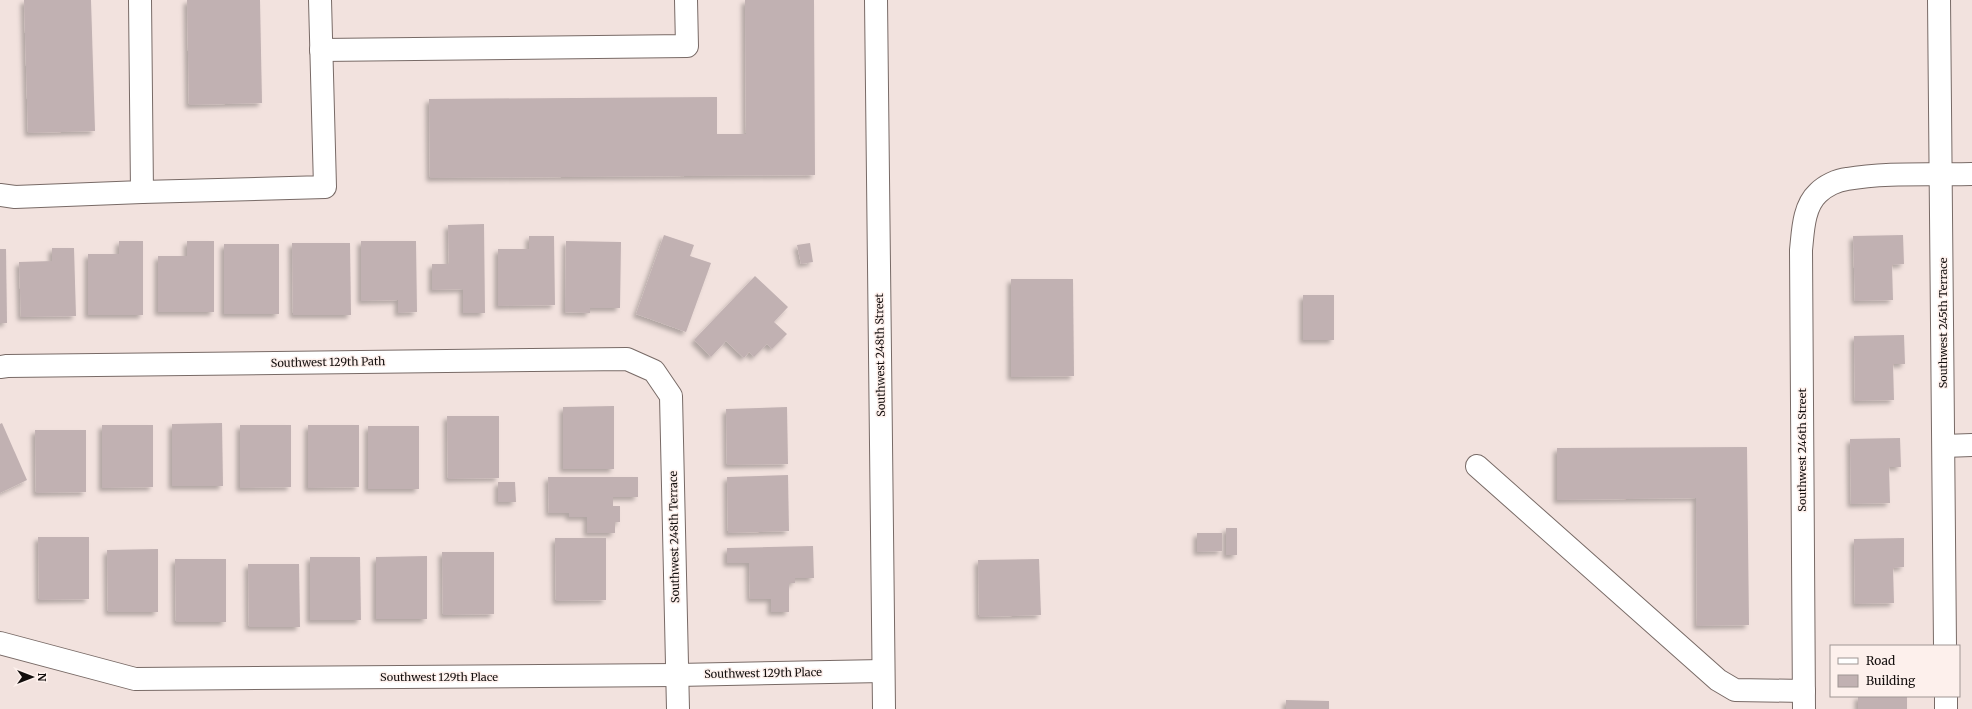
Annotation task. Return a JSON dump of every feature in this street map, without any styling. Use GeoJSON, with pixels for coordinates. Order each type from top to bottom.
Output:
{"type":"FeatureCollection","features":[{"type":"Feature","properties":{"kind":"street"},"geometry":{"type":"LineString","coordinates":[[140,0],[142,192]]}},
{"type":"Feature","properties":{"kind":"street"},"geometry":{"type":"LineString","coordinates":[[0,194],[15,197],[325,187],[320,0]]}},
{"type":"Feature","properties":{"kind":"street"},"geometry":{"type":"LineString","coordinates":[[321,50],[688,46],[686,0]]}},
{"type":"Feature","properties":{"kind":"street","name":"Southwest 248th Street"},"geometry":{"type":"LineString","coordinates":[[876,0],[884,709]]}},
{"type":"Feature","properties":{"kind":"street","name":"Southwest 245th Terrace"},"geometry":{"type":"LineString","coordinates":[[1939,0],[1942,175],[1945,645]]}},
{"type":"Feature","properties":{"kind":"street"},"geometry":{"type":"LineString","coordinates":[[1942,175],[1972,174]]}},
{"type":"Feature","properties":{"kind":"street","name":"Southwest 246th Street"},"geometry":{"type":"LineString","coordinates":[[1804,700],[1801,250],[1804,222],[1810,204],[1817,193],[1830,185],[1846,179],[1942,175]]}},
{"type":"Feature","properties":{"kind":"street","name":"Southwest 129th Path"},"geometry":{"type":"LineString","coordinates":[[0,367],[627,359],[654,370]]}},
{"type":"Feature","properties":{"kind":"street","name":"Southwest 248th Terrace"},"geometry":{"type":"LineString","coordinates":[[654,370],[671,396],[678,709]]}},
{"type":"Feature","properties":{"kind":"street"},"geometry":{"type":"LineString","coordinates":[[1944,446],[1972,445]]}},
{"type":"Feature","properties":{"kind":"street"},"geometry":{"type":"LineString","coordinates":[[1477,466],[1718,680],[1735,690],[1804,700]]}},
{"type":"Feature","properties":{"kind":"street","name":"Southwest 129th Place"},"geometry":{"type":"LineString","coordinates":[[0,643],[135,679],[677,675],[883,671]]}},
{"type":"Feature","properties":{"kind":"street"},"geometry":{"type":"LineString","coordinates":[[1946,697],[1946,709]]}},
{"type":"Feature","properties":{"kind":"building"},"geometry":{"type":"Polygon","coordinates":[[[24,0],[91,0],[95,131],[28,133],[24,0]]]}},
{"type":"Feature","properties":{"kind":"building"},"geometry":{"type":"Polygon","coordinates":[[[187,0],[260,0],[262,103],[189,105],[187,0]]]}},
{"type":"Feature","properties":{"kind":"building"},"geometry":{"type":"Polygon","coordinates":[[[745,0],[814,0],[815,175],[430,178],[429,99],[717,97],[717,134],[746,134],[745,0]]]}},
{"type":"Feature","properties":{"kind":"building"},"geometry":{"type":"Polygon","coordinates":[[[484,224],[485,313],[463,313],[463,289],[432,290],[432,264],[449,264],[448,225],[484,224]]]}},
{"type":"Feature","properties":{"kind":"building"},"geometry":{"type":"Polygon","coordinates":[[[664,235],[694,245],[690,256],[711,263],[686,332],[636,314],[664,235]]]}},
{"type":"Feature","properties":{"kind":"building"},"geometry":{"type":"Polygon","coordinates":[[[1903,235],[1904,264],[1892,265],[1893,300],[1855,301],[1853,236],[1903,235]]]}},
{"type":"Feature","properties":{"kind":"building"},"geometry":{"type":"Polygon","coordinates":[[[529,236],[554,236],[555,305],[498,306],[498,249],[529,249],[529,236]]]}},
{"type":"Feature","properties":{"kind":"building"},"geometry":{"type":"Polygon","coordinates":[[[119,241],[143,241],[143,315],[88,315],[88,254],[119,254],[119,241]]]}},
{"type":"Feature","properties":{"kind":"building"},"geometry":{"type":"Polygon","coordinates":[[[187,241],[214,241],[214,312],[158,312],[158,256],[187,256],[187,241]]]}},
{"type":"Feature","properties":{"kind":"building"},"geometry":{"type":"Polygon","coordinates":[[[361,241],[416,241],[417,312],[398,313],[398,300],[361,301],[361,241]]]}},
{"type":"Feature","properties":{"kind":"building"},"geometry":{"type":"Polygon","coordinates":[[[566,241],[621,242],[620,308],[590,308],[590,313],[565,312],[566,241]]]}},
{"type":"Feature","properties":{"kind":"building"},"geometry":{"type":"Polygon","coordinates":[[[292,243],[350,243],[351,315],[293,315],[292,243]]]}},
{"type":"Feature","properties":{"kind":"building"},"geometry":{"type":"Polygon","coordinates":[[[810,243],[813,262],[801,264],[797,245],[810,243]]]}},
{"type":"Feature","properties":{"kind":"building"},"geometry":{"type":"Polygon","coordinates":[[[224,244],[279,244],[279,314],[224,314],[224,244]]]}},
{"type":"Feature","properties":{"kind":"building"},"geometry":{"type":"Polygon","coordinates":[[[52,248],[74,248],[76,316],[21,317],[19,262],[52,261],[52,248]]]}},
{"type":"Feature","properties":{"kind":"building"},"geometry":{"type":"Polygon","coordinates":[[[0,249],[6,249],[7,323],[0,323],[0,249]]]}},
{"type":"Feature","properties":{"kind":"building"},"geometry":{"type":"Polygon","coordinates":[[[755,276],[788,307],[774,322],[787,334],[772,349],[767,344],[754,357],[749,352],[744,358],[726,341],[711,357],[694,340],[755,276]]]}},
{"type":"Feature","properties":{"kind":"building"},"geometry":{"type":"Polygon","coordinates":[[[1011,279],[1073,279],[1074,376],[1011,377],[1011,279]]]}},
{"type":"Feature","properties":{"kind":"building"},"geometry":{"type":"Polygon","coordinates":[[[1303,295],[1334,295],[1334,340],[1303,340],[1303,295]]]}},
{"type":"Feature","properties":{"kind":"building"},"geometry":{"type":"Polygon","coordinates":[[[1904,335],[1905,364],[1893,364],[1894,400],[1855,401],[1854,336],[1904,335]]]}},
{"type":"Feature","properties":{"kind":"building"},"geometry":{"type":"Polygon","coordinates":[[[614,406],[614,469],[563,469],[563,407],[614,406]]]}},
{"type":"Feature","properties":{"kind":"building"},"geometry":{"type":"Polygon","coordinates":[[[787,407],[788,464],[727,465],[726,409],[787,407]]]}},
{"type":"Feature","properties":{"kind":"building"},"geometry":{"type":"Polygon","coordinates":[[[447,416],[499,416],[499,478],[448,479],[447,416]]]}},
{"type":"Feature","properties":{"kind":"building"},"geometry":{"type":"Polygon","coordinates":[[[2,423],[27,480],[0,493],[0,424],[2,423]]]}},
{"type":"Feature","properties":{"kind":"building"},"geometry":{"type":"Polygon","coordinates":[[[222,423],[223,486],[172,486],[172,424],[222,423]]]}},
{"type":"Feature","properties":{"kind":"building"},"geometry":{"type":"Polygon","coordinates":[[[102,425],[153,425],[153,487],[102,488],[102,425]]]}},
{"type":"Feature","properties":{"kind":"building"},"geometry":{"type":"Polygon","coordinates":[[[240,425],[291,425],[291,487],[240,488],[240,425]]]}},
{"type":"Feature","properties":{"kind":"building"},"geometry":{"type":"Polygon","coordinates":[[[308,425],[359,425],[359,487],[308,488],[308,425]]]}},
{"type":"Feature","properties":{"kind":"building"},"geometry":{"type":"Polygon","coordinates":[[[368,426],[419,426],[419,489],[368,489],[368,426]]]}},
{"type":"Feature","properties":{"kind":"building"},"geometry":{"type":"Polygon","coordinates":[[[35,430],[86,430],[86,492],[36,493],[35,430]]]}},
{"type":"Feature","properties":{"kind":"building"},"geometry":{"type":"Polygon","coordinates":[[[1900,438],[1901,467],[1889,467],[1890,503],[1851,504],[1850,439],[1900,438]]]}},
{"type":"Feature","properties":{"kind":"building"},"geometry":{"type":"Polygon","coordinates":[[[1747,447],[1749,625],[1697,626],[1696,498],[1557,500],[1557,448],[1747,447]]]}},
{"type":"Feature","properties":{"kind":"building"},"geometry":{"type":"Polygon","coordinates":[[[788,475],[789,531],[728,533],[727,477],[788,475]]]}},
{"type":"Feature","properties":{"kind":"building"},"geometry":{"type":"Polygon","coordinates":[[[548,477],[638,477],[638,497],[613,497],[613,506],[620,506],[620,522],[615,522],[615,533],[587,533],[587,517],[569,517],[569,513],[549,513],[548,477]]]}},
{"type":"Feature","properties":{"kind":"building"},"geometry":{"type":"Polygon","coordinates":[[[498,482],[515,482],[516,502],[498,502],[498,482]]]}},
{"type":"Feature","properties":{"kind":"building"},"geometry":{"type":"Polygon","coordinates":[[[1226,528],[1237,528],[1237,555],[1226,555],[1226,528]]]}},
{"type":"Feature","properties":{"kind":"building"},"geometry":{"type":"Polygon","coordinates":[[[1197,533],[1222,533],[1222,551],[1197,552],[1197,533]]]}},
{"type":"Feature","properties":{"kind":"building"},"geometry":{"type":"Polygon","coordinates":[[[38,537],[89,537],[89,599],[39,600],[38,537]]]}},
{"type":"Feature","properties":{"kind":"building"},"geometry":{"type":"Polygon","coordinates":[[[555,538],[606,538],[606,600],[556,601],[555,538]]]}},
{"type":"Feature","properties":{"kind":"building"},"geometry":{"type":"Polygon","coordinates":[[[1904,538],[1904,567],[1893,568],[1894,603],[1855,604],[1854,539],[1904,538]]]}},
{"type":"Feature","properties":{"kind":"building"},"geometry":{"type":"Polygon","coordinates":[[[813,546],[814,578],[795,578],[795,583],[789,583],[789,612],[771,612],[771,599],[750,599],[749,563],[727,563],[727,548],[813,546]]]}},
{"type":"Feature","properties":{"kind":"building"},"geometry":{"type":"Polygon","coordinates":[[[158,549],[158,612],[108,612],[107,550],[158,549]]]}},
{"type":"Feature","properties":{"kind":"building"},"geometry":{"type":"Polygon","coordinates":[[[442,552],[494,552],[494,614],[443,615],[442,552]]]}},
{"type":"Feature","properties":{"kind":"building"},"geometry":{"type":"Polygon","coordinates":[[[427,556],[427,619],[376,619],[376,557],[427,556]]]}},
{"type":"Feature","properties":{"kind":"building"},"geometry":{"type":"Polygon","coordinates":[[[310,557],[360,557],[361,620],[310,620],[310,557]]]}},
{"type":"Feature","properties":{"kind":"building"},"geometry":{"type":"Polygon","coordinates":[[[175,559],[226,559],[226,622],[176,622],[175,559]]]}},
{"type":"Feature","properties":{"kind":"building"},"geometry":{"type":"Polygon","coordinates":[[[1039,559],[1041,615],[979,617],[978,560],[1039,559]]]}},
{"type":"Feature","properties":{"kind":"building"},"geometry":{"type":"Polygon","coordinates":[[[248,564],[299,564],[300,627],[249,627],[248,564]]]}},
{"type":"Feature","properties":{"kind":"building"},"geometry":{"type":"Polygon","coordinates":[[[1858,697],[1907,697],[1907,709],[1858,709],[1858,697]]]}},
{"type":"Feature","properties":{"kind":"building"},"geometry":{"type":"Polygon","coordinates":[[[1286,700],[1329,701],[1329,709],[1286,709],[1286,700]]]}}]}
